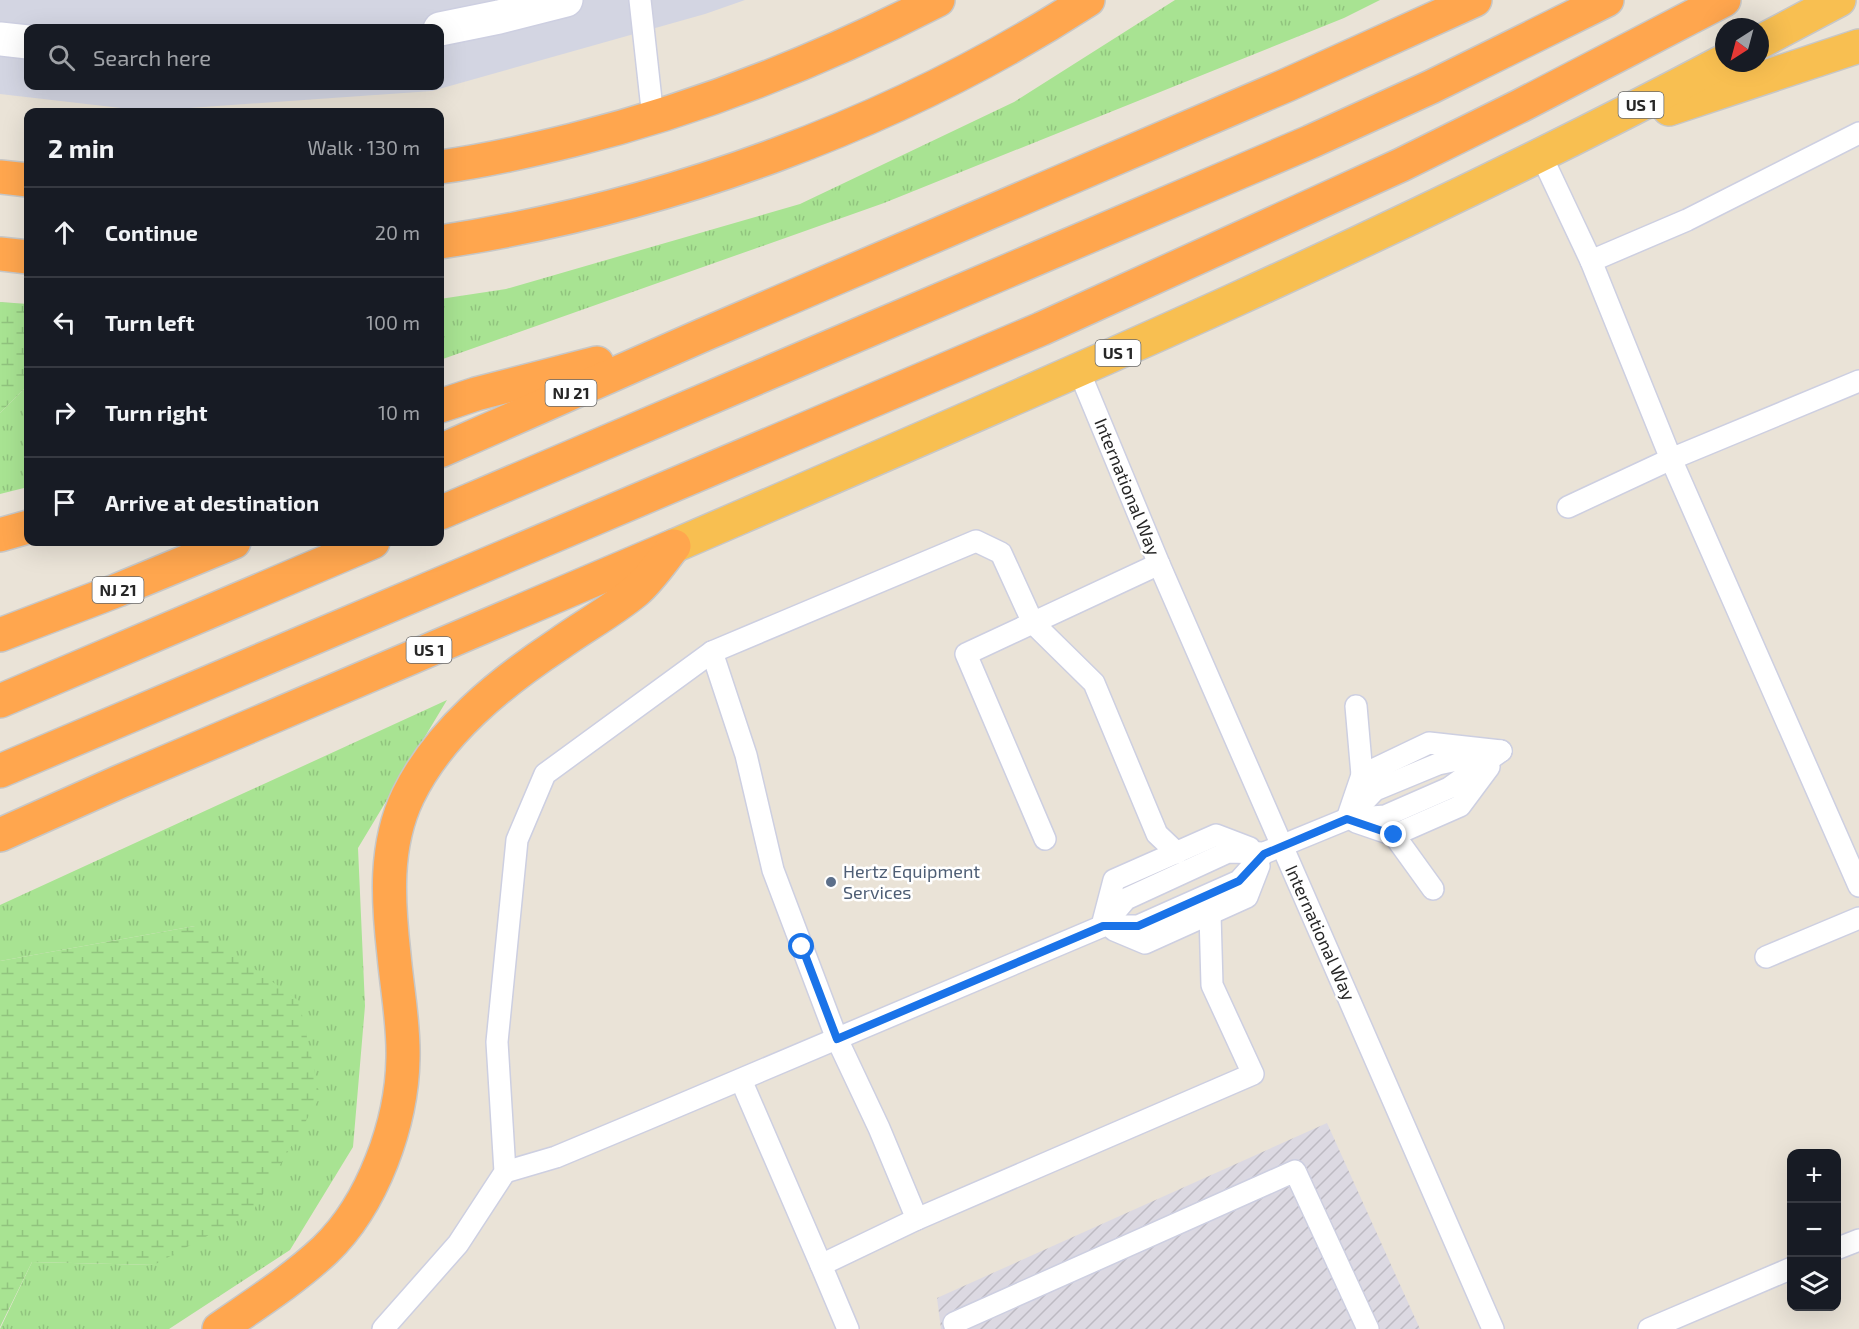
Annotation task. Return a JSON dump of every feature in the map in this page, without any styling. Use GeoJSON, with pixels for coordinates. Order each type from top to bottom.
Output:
{"type":"FeatureCollection","features":[{"type":"Feature","properties":{"kind":"highway"},"geometry":{"type":"LineString","coordinates":[[444,166],[524,152],[653,118],[709,100],[770,77],[891,24],[938,0]]}},
{"type":"Feature","properties":{"kind":"highway"},"geometry":{"type":"LineString","coordinates":[[444,241],[592,212],[676,188],[779,153],[922,92],[1008,47],[1088,0]]}},
{"type":"Feature","properties":{"kind":"highway"},"geometry":{"type":"LineString","coordinates":[[444,405],[476,394],[703,335],[1315,72],[1475,0]]}},
{"type":"Feature","properties":{"kind":"highway"},"geometry":{"type":"LineString","coordinates":[[444,511],[1310,142],[1431,87],[1607,0]]}},
{"type":"Feature","properties":{"kind":"highway"},"geometry":{"type":"LineString","coordinates":[[0,771],[1041,329],[1401,165],[1724,0]]}},
{"type":"Feature","properties":{"kind":"highway"},"geometry":{"type":"LineString","coordinates":[[1769,37],[1839,0]]}},
{"type":"Feature","properties":{"kind":"highway"},"geometry":{"type":"LineString","coordinates":[[1549,151],[1859,46]]}},
{"type":"Feature","properties":{"kind":"highway","name":"US 1"},"geometry":{"type":"LineString","coordinates":[[0,835],[1079,371],[1339,252],[1549,151],[1715,67]]}},
{"type":"Feature","properties":{"kind":"highway"},"geometry":{"type":"LineString","coordinates":[[0,177],[24,180]]}},
{"type":"Feature","properties":{"kind":"highway"},"geometry":{"type":"LineString","coordinates":[[0,254],[24,256]]}},
{"type":"Feature","properties":{"kind":"highway","name":"NJ 21"},"geometry":{"type":"LineString","coordinates":[[444,449],[703,335]]}},
{"type":"Feature","properties":{"kind":"highway"},"geometry":{"type":"LineString","coordinates":[[0,535],[24,528]]}},
{"type":"Feature","properties":{"kind":"highway","name":"NJ 21"},"geometry":{"type":"LineString","coordinates":[[0,635],[224,546]]}},
{"type":"Feature","properties":{"kind":"highway"},"geometry":{"type":"LineString","coordinates":[[0,701],[363,546]]}},
{"type":"Feature","properties":{"kind":"highway"},"geometry":{"type":"LineString","coordinates":[[219,1329],[297,1275],[335,1239],[366,1194],[390,1137],[402,1078],[403,1041],[388,879],[400,819],[417,779],[443,742],[482,704],[531,663],[638,590],[674,546]]}},
{"type":"Feature","properties":{"kind":"highway"},"geometry":{"type":"LineString","coordinates":[[0,681],[280,581]]}},
{"type":"Feature","properties":{"kind":"street"},"geometry":{"type":"LineString","coordinates":[[444,28],[566,0]]}},
{"type":"Feature","properties":{"kind":"street"},"geometry":{"type":"LineString","coordinates":[[0,39],[24,42]]}},
{"type":"Feature","properties":{"kind":"lane"},"geometry":{"type":"LineString","coordinates":[[640,0],[653,118]]}},
{"type":"Feature","properties":{"kind":"lane"},"geometry":{"type":"LineString","coordinates":[[1591,261],[1687,220],[1859,133]]}},
{"type":"Feature","properties":{"kind":"lane"},"geometry":{"type":"LineString","coordinates":[[1549,151],[1671,459],[1859,886]]}},
{"type":"Feature","properties":{"kind":"lane","name":"International Way"},"geometry":{"type":"LineString","coordinates":[[1079,371],[1273,850],[1493,1329]]}},
{"type":"Feature","properties":{"kind":"lane"},"geometry":{"type":"LineString","coordinates":[[1568,507],[1671,459],[1859,381]]}},
{"type":"Feature","properties":{"kind":"lane"},"geometry":{"type":"LineString","coordinates":[[383,1329],[458,1244],[505,1172],[497,1042],[517,840],[545,774],[712,652],[976,541],[1001,553],[1033,623],[1094,683],[1157,834],[1177,853]]}},
{"type":"Feature","properties":{"kind":"lane"},"geometry":{"type":"LineString","coordinates":[[1045,839],[966,654],[1159,564]]}},
{"type":"Feature","properties":{"kind":"lane"},"geometry":{"type":"LineString","coordinates":[[712,652],[746,754],[773,870],[837,1039],[879,1128],[917,1219]]}},
{"type":"Feature","properties":{"kind":"lane"},"geometry":{"type":"LineString","coordinates":[[1347,819],[1362,775],[1356,706]]}},
{"type":"Feature","properties":{"kind":"lane"},"geometry":{"type":"LineString","coordinates":[[1362,775],[1429,743],[1501,751]]}},
{"type":"Feature","properties":{"kind":"lane"},"geometry":{"type":"LineString","coordinates":[[505,1172],[556,1156],[741,1080],[1103,926],[1138,926],[1239,881],[1273,850],[1347,819],[1385,816],[1449,788],[1501,751]]}},
{"type":"Feature","properties":{"kind":"lane"},"geometry":{"type":"LineString","coordinates":[[1394,835],[1460,806],[1501,751]]}},
{"type":"Feature","properties":{"kind":"lane"},"geometry":{"type":"LineString","coordinates":[[1347,819],[1394,835],[1434,889]]}},
{"type":"Feature","properties":{"kind":"lane"},"geometry":{"type":"LineString","coordinates":[[1103,926],[1114,880],[1216,835],[1273,850]]}},
{"type":"Feature","properties":{"kind":"lane"},"geometry":{"type":"LineString","coordinates":[[1103,926],[1145,943],[1210,914],[1247,897],[1273,850]]}},
{"type":"Feature","properties":{"kind":"lane"},"geometry":{"type":"LineString","coordinates":[[1103,926],[1126,899],[1228,852],[1273,850]]}},
{"type":"Feature","properties":{"kind":"lane"},"geometry":{"type":"LineString","coordinates":[[821,1265],[917,1219],[1253,1074],[1212,985],[1210,914]]}},
{"type":"Feature","properties":{"kind":"lane"},"geometry":{"type":"LineString","coordinates":[[1766,957],[1859,918]]}},
{"type":"Feature","properties":{"kind":"lane"},"geometry":{"type":"LineString","coordinates":[[741,1080],[848,1329]]}},
{"type":"Feature","properties":{"kind":"lane"},"geometry":{"type":"LineString","coordinates":[[956,1329],[954,1323],[1295,1171],[1368,1329]]}},
{"type":"Feature","properties":{"kind":"lane"},"geometry":{"type":"LineString","coordinates":[[1841,1248],[1859,1240]]}},
{"type":"Feature","properties":{"kind":"lane"},"geometry":{"type":"LineString","coordinates":[[1649,1329],[1787,1271]]}},
{"type":"Feature","properties":{"kind":"shaded area"},"geometry":{"type":"Polygon","coordinates":[[[0,0],[745,0],[705,14],[444,88],[444,24],[24,24],[24,90],[436,90],[190,108],[121,108],[0,94],[0,0]]]}},
{"type":"Feature","properties":{"kind":"shaded area"},"geometry":{"type":"Polygon","coordinates":[[[1327,1123],[1420,1329],[941,1329],[937,1298],[1327,1123]]]}},
{"type":"Feature","properties":{"kind":"green space"},"geometry":{"type":"Polygon","coordinates":[[[1175,0],[1380,0],[1344,18],[884,203],[444,359],[444,298],[506,289],[800,204],[1014,102],[1175,0]]]}},
{"type":"Feature","properties":{"kind":"green space"},"geometry":{"type":"Polygon","coordinates":[[[0,302],[24,304],[24,389],[0,413],[0,302]]]}},
{"type":"Feature","properties":{"kind":"green space"},"geometry":{"type":"Polygon","coordinates":[[[24,389],[24,488],[0,494],[0,413],[24,389]]]}},
{"type":"Feature","properties":{"kind":"green space"},"geometry":{"type":"Polygon","coordinates":[[[447,700],[358,848],[365,1006],[353,1147],[290,1250],[169,1329],[0,1329],[32,1262],[154,1265],[195,926],[0,961],[0,905],[447,700]]]}},
{"type":"Feature","properties":{"kind":"green space"},"geometry":{"type":"Polygon","coordinates":[[[195,926],[299,1001],[320,1097],[253,1211],[154,1265],[32,1262],[0,1327],[0,961],[195,926]]]}},
{"type":"Feature","properties":{"kind":"place","name":"Hertz Equipment Services"},"geometry":{"type":"Point","coordinates":[831,882]}},
{"type":"Feature","properties":{"kind":"route"},"geometry":{"type":"LineString","coordinates":[[802,947],[837,1039],[1103,926],[1138,926],[1239,881],[1264,854],[1347,819],[1394,835]]}}]}
